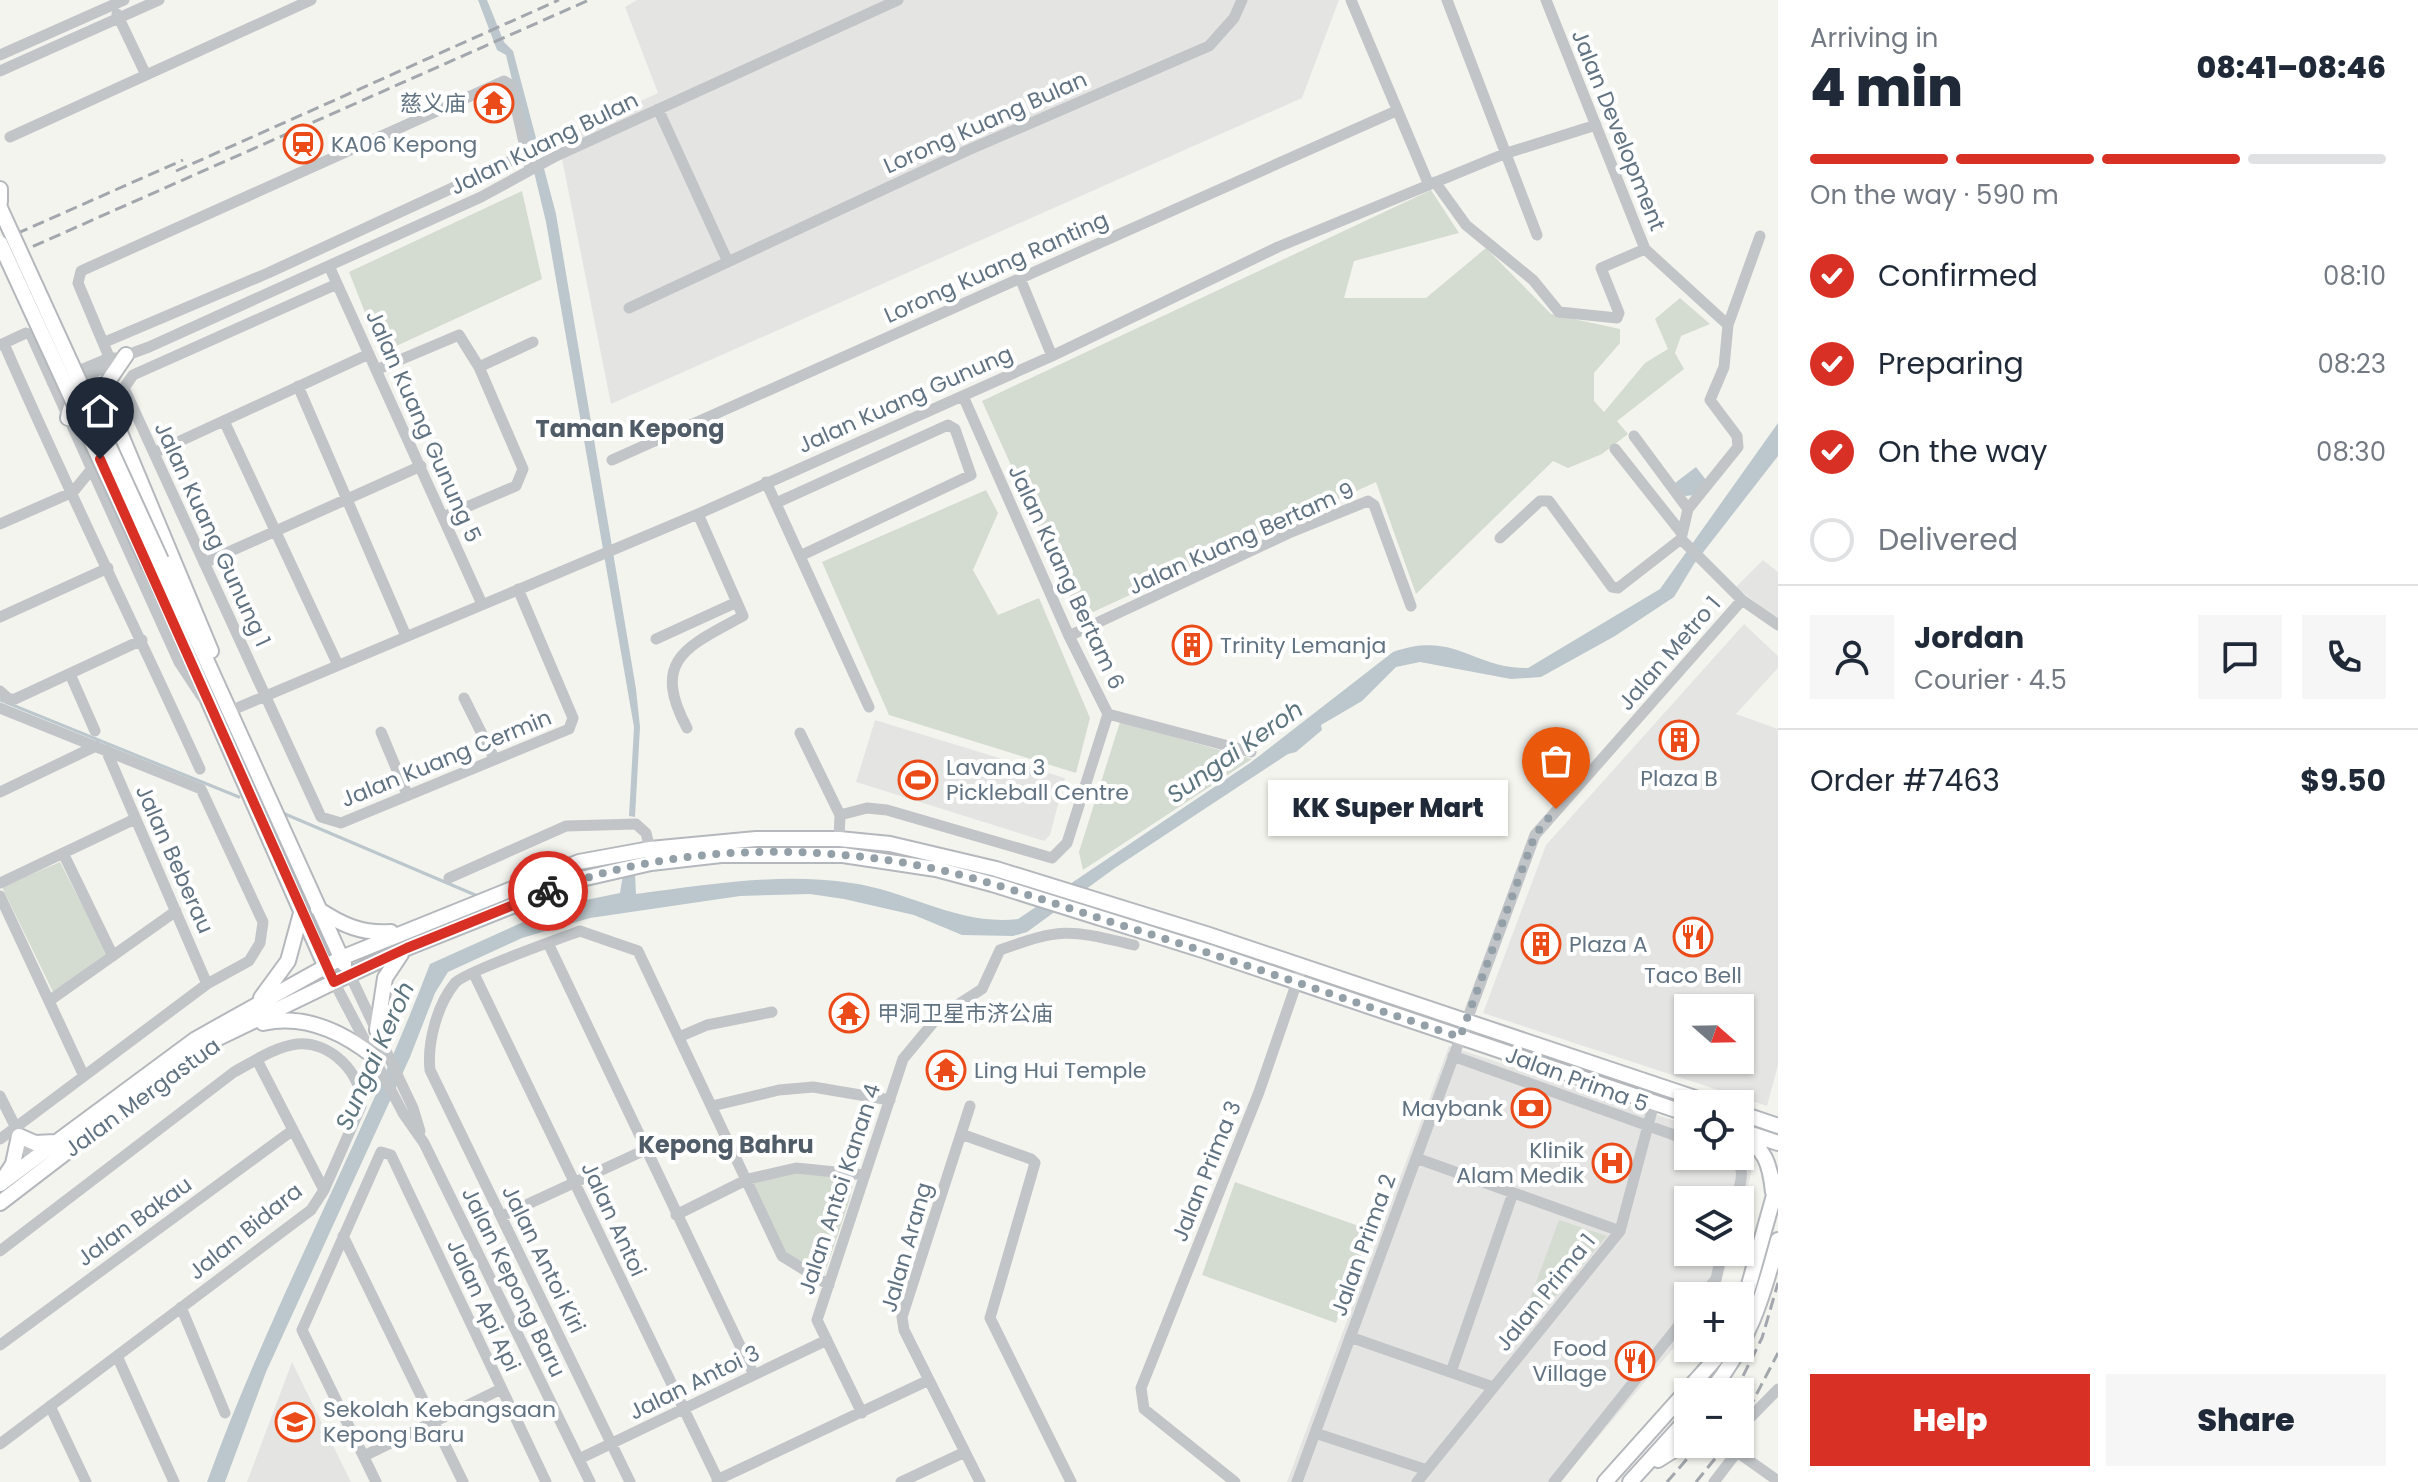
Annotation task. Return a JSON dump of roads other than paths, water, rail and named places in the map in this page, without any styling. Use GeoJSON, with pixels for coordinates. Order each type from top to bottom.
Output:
{"type":"FeatureCollection","features":[{"type":"Feature","properties":{"kind":"main road"},"geometry":{"type":"LineString","coordinates":[[0,189],[0,205],[155,563],[220,725],[334,982]]}},
{"type":"Feature","properties":{"kind":"main road"},"geometry":{"type":"LineString","coordinates":[[0,243],[155,563],[217,681],[350,975]]}},
{"type":"Feature","properties":{"kind":"main road"},"geometry":{"type":"LineString","coordinates":[[113,354],[106,399],[208,639],[217,681]]}},
{"type":"Feature","properties":{"kind":"main road"},"geometry":{"type":"LineString","coordinates":[[68,418],[71,402],[78,394],[94,391],[106,399]]}},
{"type":"Feature","properties":{"kind":"main road","name":"Jalan Mergastua"},"geometry":{"type":"LineString","coordinates":[[0,1184],[196,1039],[256,1004],[341,958],[579,862],[650,849],[756,839],[839,839],[938,853],[994,877]]}},
{"type":"Feature","properties":{"kind":"main road","name":"Jalan Mergastua"},"geometry":{"type":"LineString","coordinates":[[0,1203],[210,1042],[407,948],[577,880],[651,863],[721,855],[843,855],[994,877]]}},
{"type":"Feature","properties":{"kind":"main road"},"geometry":{"type":"LineString","coordinates":[[994,877],[1130,910],[1674,1091]]}},
{"type":"Feature","properties":{"kind":"main road"},"geometry":{"type":"LineString","coordinates":[[994,877],[1123,925],[1674,1109]]}},
{"type":"Feature","properties":{"kind":"main road"},"geometry":{"type":"LineString","coordinates":[[318,908],[363,932],[408,929]]}},
{"type":"Feature","properties":{"kind":"main road"},"geometry":{"type":"LineString","coordinates":[[256,1004],[288,961],[301,913]]}},
{"type":"Feature","properties":{"kind":"main road"},"geometry":{"type":"LineString","coordinates":[[377,1030],[385,978],[407,948]]}},
{"type":"Feature","properties":{"kind":"main road"},"geometry":{"type":"LineString","coordinates":[[246,1027],[284,1020],[316,1024],[378,1055]]}},
{"type":"Feature","properties":{"kind":"main road"},"geometry":{"type":"LineString","coordinates":[[1754,1115],[1778,1114]]}},
{"type":"Feature","properties":{"kind":"main road"},"geometry":{"type":"LineString","coordinates":[[1754,1118],[1778,1126]]}},
{"type":"Feature","properties":{"kind":"main road"},"geometry":{"type":"LineString","coordinates":[[0,1184],[13,1164],[16,1132],[35,1143],[56,1142]]}},
{"type":"Feature","properties":{"kind":"main road"},"geometry":{"type":"LineString","coordinates":[[1754,1136],[1778,1143]]}},
{"type":"Feature","properties":{"kind":"main road"},"geometry":{"type":"LineString","coordinates":[[1750,1282],[1776,1189],[1765,1155],[1754,1145]]}},
{"type":"Feature","properties":{"kind":"main road"},"geometry":{"type":"LineString","coordinates":[[14,1191],[32,1160],[54,1161]]}},
{"type":"Feature","properties":{"kind":"main road"},"geometry":{"type":"LineString","coordinates":[[1726,1378],[1756,1317],[1778,1240]]}},
{"type":"Feature","properties":{"kind":"main road"},"geometry":{"type":"LineString","coordinates":[[1699,1378],[1713,1362]]}},
{"type":"Feature","properties":{"kind":"main road"},"geometry":{"type":"LineString","coordinates":[[1722,1378],[1731,1368]]}},
{"type":"Feature","properties":{"kind":"main road"},"geometry":{"type":"LineString","coordinates":[[1605,1482],[1674,1406]]}},
{"type":"Feature","properties":{"kind":"main road"},"geometry":{"type":"LineString","coordinates":[[1633,1479],[1674,1433]]}},
{"type":"Feature","properties":{"kind":"main road"},"geometry":{"type":"LineString","coordinates":[[1633,1479],[1674,1451]]}},
{"type":"Feature","properties":{"kind":"street"},"geometry":{"type":"LineString","coordinates":[[0,71],[159,0]]}},
{"type":"Feature","properties":{"kind":"street"},"geometry":{"type":"LineString","coordinates":[[10,137],[311,0]]}},
{"type":"Feature","properties":{"kind":"street","name":"Jalan Kuang Bulan"},"geometry":{"type":"LineString","coordinates":[[54,386],[113,354],[329,266],[481,197],[556,156],[898,0]]}},
{"type":"Feature","properties":{"kind":"street","name":"Lorong Kuang Bulan"},"geometry":{"type":"LineString","coordinates":[[629,308],[966,151],[1209,46],[1234,18],[1242,0]]}},
{"type":"Feature","properties":{"kind":"street"},"geometry":{"type":"LineString","coordinates":[[1351,0],[1396,111],[1432,184],[1466,225],[1539,285],[1559,312],[1617,318],[1619,313],[1601,268],[1645,249]]}},
{"type":"Feature","properties":{"kind":"street"},"geometry":{"type":"LineString","coordinates":[[1447,0],[1537,235]]}},
{"type":"Feature","properties":{"kind":"street","name":"Jalan Development"},"geometry":{"type":"LineString","coordinates":[[1546,0],[1645,249],[1728,325]]}},
{"type":"Feature","properties":{"kind":"street"},"geometry":{"type":"LineString","coordinates":[[0,55],[119,3],[119,18],[146,75]]}},
{"type":"Feature","properties":{"kind":"street"},"geometry":{"type":"LineString","coordinates":[[113,354],[78,283],[81,271],[504,81],[511,85],[530,169]]}},
{"type":"Feature","properties":{"kind":"street"},"geometry":{"type":"LineString","coordinates":[[658,109],[728,262]]}},
{"type":"Feature","properties":{"kind":"street","name":"Lorong Kuang Ranting"},"geometry":{"type":"LineString","coordinates":[[612,460],[1396,111]]}},
{"type":"Feature","properties":{"kind":"street","name":"Jalan Kuang Gunung"},"geometry":{"type":"LineString","coordinates":[[230,711],[698,514],[1052,356],[1278,247],[1504,154],[1596,125]]}},
{"type":"Feature","properties":{"kind":"street"},"geometry":{"type":"LineString","coordinates":[[54,386],[268,273],[526,154]]}},
{"type":"Feature","properties":{"kind":"street"},"geometry":{"type":"LineString","coordinates":[[1500,538],[1540,501],[1549,501],[1614,588],[1681,538],[1688,509],[1738,447],[1737,436],[1710,400],[1724,367],[1728,325],[1760,236]]}},
{"type":"Feature","properties":{"kind":"street","name":"Jalan Kuang Gunung 5"},"geometry":{"type":"LineString","coordinates":[[329,266],[482,604]]}},
{"type":"Feature","properties":{"kind":"street"},"geometry":{"type":"LineString","coordinates":[[1020,278],[1052,356]]}},
{"type":"Feature","properties":{"kind":"street","name":"Jalan Kuang Gunung 1"},"geometry":{"type":"LineString","coordinates":[[265,697],[124,388],[133,375],[337,284]]}},
{"type":"Feature","properties":{"kind":"street"},"geometry":{"type":"LineString","coordinates":[[200,769],[2,344],[26,333],[31,335],[102,498],[179,662],[220,725]]}},
{"type":"Feature","properties":{"kind":"street"},"geometry":{"type":"LineString","coordinates":[[376,370],[459,335],[479,367],[523,469],[522,478],[516,486],[443,517]]}},
{"type":"Feature","properties":{"kind":"street"},"geometry":{"type":"LineString","coordinates":[[479,367],[533,342]]}},
{"type":"Feature","properties":{"kind":"street"},"geometry":{"type":"LineString","coordinates":[[154,453],[369,354]]}},
{"type":"Feature","properties":{"kind":"street"},"geometry":{"type":"LineString","coordinates":[[298,386],[406,636]]}},
{"type":"Feature","properties":{"kind":"street","name":"Jalan Kuang Bertam 6"},"geometry":{"type":"LineString","coordinates":[[840,815],[867,808],[887,810],[1052,858],[1067,843],[1108,714],[1069,636],[963,396]]}},
{"type":"Feature","properties":{"kind":"street"},"geometry":{"type":"LineString","coordinates":[[224,421],[338,665]]}},
{"type":"Feature","properties":{"kind":"street"},"geometry":{"type":"LineString","coordinates":[[776,503],[948,425],[955,429],[972,471],[967,478],[800,556]]}},
{"type":"Feature","properties":{"kind":"street"},"geometry":{"type":"LineString","coordinates":[[1634,436],[1688,509]]}},
{"type":"Feature","properties":{"kind":"street"},"geometry":{"type":"LineString","coordinates":[[1615,449],[1681,538],[1742,600],[1778,625]]}},
{"type":"Feature","properties":{"kind":"street"},"geometry":{"type":"LineString","coordinates":[[204,563],[421,466]]}},
{"type":"Feature","properties":{"kind":"street"},"geometry":{"type":"LineString","coordinates":[[1,520],[71,493],[90,471]]}},
{"type":"Feature","properties":{"kind":"street"},"geometry":{"type":"LineString","coordinates":[[779,477],[788,498]]}},
{"type":"Feature","properties":{"kind":"street"},"geometry":{"type":"LineString","coordinates":[[766,482],[869,707]]}},
{"type":"Feature","properties":{"kind":"street"},"geometry":{"type":"LineString","coordinates":[[71,493],[102,498]]}},
{"type":"Feature","properties":{"kind":"street","name":"Jalan Kuang Bertam 9"},"geometry":{"type":"LineString","coordinates":[[1069,636],[1289,533],[1368,501],[1374,505],[1411,606]]}},
{"type":"Feature","properties":{"kind":"street"},"geometry":{"type":"LineString","coordinates":[[687,728],[671,690],[681,655],[689,645],[743,616],[698,514]]}},
{"type":"Feature","properties":{"kind":"street"},"geometry":{"type":"LineString","coordinates":[[0,617],[108,568]]}},
{"type":"Feature","properties":{"kind":"street","name":"Jalan Kuang Cermin"},"geometry":{"type":"LineString","coordinates":[[265,697],[321,817],[341,823],[569,729],[573,718],[518,589]]}},
{"type":"Feature","properties":{"kind":"street","name":"Jalan Metro 1"},"geometry":{"type":"LineString","coordinates":[[1465,1021],[1540,827],[1742,600]]}},
{"type":"Feature","properties":{"kind":"street"},"geometry":{"type":"LineString","coordinates":[[656,639],[737,602]]}},
{"type":"Feature","properties":{"kind":"street"},"geometry":{"type":"LineString","coordinates":[[0,691],[2,696],[15,699],[142,640]]}},
{"type":"Feature","properties":{"kind":"street"},"geometry":{"type":"LineString","coordinates":[[70,674],[95,731]]}},
{"type":"Feature","properties":{"kind":"street"},"geometry":{"type":"LineString","coordinates":[[464,698],[494,758]]}},
{"type":"Feature","properties":{"kind":"street"},"geometry":{"type":"LineString","coordinates":[[0,708],[201,789],[263,922],[260,943],[249,961],[207,984],[83,1074],[16,1132],[0,1139]]}},
{"type":"Feature","properties":{"kind":"street"},"geometry":{"type":"LineString","coordinates":[[1108,714],[1251,752]]}},
{"type":"Feature","properties":{"kind":"street"},"geometry":{"type":"LineString","coordinates":[[381,732],[407,794]]}},
{"type":"Feature","properties":{"kind":"street"},"geometry":{"type":"LineString","coordinates":[[800,733],[840,815],[839,839]]}},
{"type":"Feature","properties":{"kind":"street"},"geometry":{"type":"LineString","coordinates":[[0,792],[101,748]]}},
{"type":"Feature","properties":{"kind":"street","name":"Jalan Beberau"},"geometry":{"type":"LineString","coordinates":[[101,748],[207,984]]}},
{"type":"Feature","properties":{"kind":"street"},"geometry":{"type":"LineString","coordinates":[[0,883],[135,819]]}},
{"type":"Feature","properties":{"kind":"street"},"geometry":{"type":"LineString","coordinates":[[449,878],[580,823],[636,824],[646,833],[650,849]]}},
{"type":"Feature","properties":{"kind":"street"},"geometry":{"type":"LineString","coordinates":[[63,853],[113,956]]}},
{"type":"Feature","properties":{"kind":"street"},"geometry":{"type":"LineString","coordinates":[[0,896],[83,1074]]}},
{"type":"Feature","properties":{"kind":"street"},"geometry":{"type":"LineString","coordinates":[[49,1001],[176,911]]}},
{"type":"Feature","properties":{"kind":"street","name":"Jalan Antoi Kanan 4"},"geometry":{"type":"LineString","coordinates":[[862,1413],[817,1320],[903,1059],[928,1026],[982,989],[1000,950],[1047,933],[1070,930],[1134,945]]}},
{"type":"Feature","properties":{"kind":"street"},"geometry":{"type":"LineString","coordinates":[[474,974],[580,931],[638,951],[782,1256],[829,1285]]}},
{"type":"Feature","properties":{"kind":"street"},"geometry":{"type":"LineString","coordinates":[[548,943],[754,1375]]}},
{"type":"Feature","properties":{"kind":"street","name":"Jalan Prima 3"},"geometry":{"type":"LineString","coordinates":[[1235,1482],[1144,1409],[1141,1388],[1259,1092],[1302,966]]}},
{"type":"Feature","properties":{"kind":"street","name":"Jalan Antoi Kiri"},"geometry":{"type":"LineString","coordinates":[[474,974],[455,982],[443,1003],[428,1051],[430,1070],[630,1482]]}},
{"type":"Feature","properties":{"kind":"street","name":"Jalan Antoi"},"geometry":{"type":"LineString","coordinates":[[474,974],[681,1410],[718,1481]]}},
{"type":"Feature","properties":{"kind":"street","name":"Jalan Kepong Baru"},"geometry":{"type":"LineString","coordinates":[[350,975],[377,1030],[378,1055]]}},
{"type":"Feature","properties":{"kind":"street","name":"Jalan Kepong Baru"},"geometry":{"type":"LineString","coordinates":[[334,982],[408,1111],[590,1482]]}},
{"type":"Feature","properties":{"kind":"street"},"geometry":{"type":"LineString","coordinates":[[679,1037],[707,1025],[772,1012]]}},
{"type":"Feature","properties":{"kind":"street","name":"Jalan Prima 2"},"geometry":{"type":"LineString","coordinates":[[1297,1482],[1465,1021]]}},
{"type":"Feature","properties":{"kind":"street","name":"Jalan Bidara"},"geometry":{"type":"LineString","coordinates":[[0,1444],[311,1210],[324,1190],[361,1106],[362,1095],[354,1075],[330,1053],[305,1044],[284,1048],[257,1060]]}},
{"type":"Feature","properties":{"kind":"street","name":"Jalan Prima 5"},"geometry":{"type":"LineString","coordinates":[[1453,1056],[1674,1135]]}},
{"type":"Feature","properties":{"kind":"street"},"geometry":{"type":"LineString","coordinates":[[0,1251],[127,1151],[234,1072],[257,1060],[324,1190]]}},
{"type":"Feature","properties":{"kind":"street"},"geometry":{"type":"LineString","coordinates":[[712,1106],[779,1090],[813,1087],[890,1100]]}},
{"type":"Feature","properties":{"kind":"street"},"geometry":{"type":"LineString","coordinates":[[0,1096],[32,1160]]}},
{"type":"Feature","properties":{"kind":"street","name":"Jalan Prima 1"},"geometry":{"type":"LineString","coordinates":[[1417,1482],[1620,1231],[1654,1103]]}},
{"type":"Feature","properties":{"kind":"street","name":"Jalan Arang"},"geometry":{"type":"LineString","coordinates":[[970,1106],[902,1317],[904,1330],[980,1482]]}},
{"type":"Feature","properties":{"kind":"street","name":"Jalan Bakau"},"geometry":{"type":"LineString","coordinates":[[0,1345],[293,1130]]}},
{"type":"Feature","properties":{"kind":"street"},"geometry":{"type":"LineString","coordinates":[[961,1134],[1035,1163],[990,1318],[1071,1482]]}},
{"type":"Feature","properties":{"kind":"street"},"geometry":{"type":"LineString","coordinates":[[502,1216],[645,1150]]}},
{"type":"Feature","properties":{"kind":"street","name":"Jalan Api Api"},"geometry":{"type":"LineString","coordinates":[[343,1236],[381,1152],[391,1155],[546,1482]]}},
{"type":"Feature","properties":{"kind":"street"},"geometry":{"type":"LineString","coordinates":[[1416,1158],[1620,1231]]}},
{"type":"Feature","properties":{"kind":"street"},"geometry":{"type":"LineString","coordinates":[[676,1215],[748,1179],[810,1167],[865,1175]]}},
{"type":"Feature","properties":{"kind":"street"},"geometry":{"type":"LineString","coordinates":[[1451,1372],[1513,1193]]}},
{"type":"Feature","properties":{"kind":"street"},"geometry":{"type":"LineString","coordinates":[[343,1236],[303,1326],[303,1333],[376,1482]]}},
{"type":"Feature","properties":{"kind":"street"},"geometry":{"type":"LineString","coordinates":[[343,1236],[463,1482]]}},
{"type":"Feature","properties":{"kind":"street"},"geometry":{"type":"LineString","coordinates":[[181,1307],[225,1413]]}},
{"type":"Feature","properties":{"kind":"street"},"geometry":{"type":"LineString","coordinates":[[1554,1482],[1674,1332]]}},
{"type":"Feature","properties":{"kind":"street"},"geometry":{"type":"LineString","coordinates":[[1350,1337],[1493,1387]]}},
{"type":"Feature","properties":{"kind":"street","name":"Jalan Antoi 3"},"geometry":{"type":"LineString","coordinates":[[579,1459],[827,1340]]}},
{"type":"Feature","properties":{"kind":"street"},"geometry":{"type":"LineString","coordinates":[[117,1356],[174,1482]]}},
{"type":"Feature","properties":{"kind":"street"},"geometry":{"type":"LineString","coordinates":[[718,1481],[929,1380]]}},
{"type":"Feature","properties":{"kind":"street"},"geometry":{"type":"LineString","coordinates":[[364,1456],[501,1389]]}},
{"type":"Feature","properties":{"kind":"street"},"geometry":{"type":"LineString","coordinates":[[1754,1414],[1778,1389]]}},
{"type":"Feature","properties":{"kind":"street"},"geometry":{"type":"LineString","coordinates":[[50,1406],[86,1482]]}},
{"type":"Feature","properties":{"kind":"street"},"geometry":{"type":"LineString","coordinates":[[1315,1433],[1427,1470]]}},
{"type":"Feature","properties":{"kind":"street"},"geometry":{"type":"LineString","coordinates":[[901,1482],[965,1452]]}},
{"type":"Feature","properties":{"kind":"street"},"geometry":{"type":"LineString","coordinates":[[1732,1482],[1718,1478],[1733,1458]]}},
{"type":"Feature","properties":{"kind":"street"},"geometry":{"type":"LineString","coordinates":[[1745,1458],[1778,1481]]}},
{"type":"Feature","properties":{"kind":"waterway"},"geometry":{"type":"LineString","coordinates":[[0,700],[239,797]]}},
{"type":"Feature","properties":{"kind":"waterway"},"geometry":{"type":"LineString","coordinates":[[285,814],[480,897]]}},
{"type":"Feature","properties":{"kind":"waterway"},"geometry":{"type":"LineString","coordinates":[[512,912],[531,921]]}},
{"type":"Feature","properties":{"kind":"railway"},"geometry":{"type":"LineString","coordinates":[[176,171],[559,0]]}},
{"type":"Feature","properties":{"kind":"railway"},"geometry":{"type":"LineString","coordinates":[[0,261],[589,0]]}},
{"type":"Feature","properties":{"kind":"railway"},"geometry":{"type":"LineString","coordinates":[[0,241],[183,160]]}},
{"type":"Feature","properties":{"kind":"railway"},"geometry":{"type":"LineString","coordinates":[[1742,1378],[1762,1338],[1778,1283]]}},
{"type":"Feature","properties":{"kind":"railway"},"geometry":{"type":"LineString","coordinates":[[1754,1399],[1778,1353]]}},
{"type":"Feature","properties":{"kind":"railway"},"geometry":{"type":"LineString","coordinates":[[1667,1482],[1688,1458]]}},
{"type":"Feature","properties":{"kind":"railway"},"geometry":{"type":"LineString","coordinates":[[1696,1482],[1716,1458]]}},
{"type":"Feature","properties":{"kind":"place","name":"慈义庙"},"geometry":{"type":"Point","coordinates":[494,103]}},
{"type":"Feature","properties":{"kind":"place","name":"KA06 Kepong"},"geometry":{"type":"Point","coordinates":[303,144]}},
{"type":"Feature","properties":{"kind":"place","name":"Trinity Lemanja"},"geometry":{"type":"Point","coordinates":[1192,645]}},
{"type":"Feature","properties":{"kind":"place","name":"Plaza B"},"geometry":{"type":"Point","coordinates":[1679,740]}},
{"type":"Feature","properties":{"kind":"place","name":"Lavana 3 Pickleball Centre"},"geometry":{"type":"Point","coordinates":[918,780]}},
{"type":"Feature","properties":{"kind":"place","name":"KK Super Mart"},"geometry":{"type":"Point","coordinates":[1556,809]}},
{"type":"Feature","properties":{"kind":"place","name":"Taco Bell"},"geometry":{"type":"Point","coordinates":[1693,937]}},
{"type":"Feature","properties":{"kind":"place","name":"Plaza A"},"geometry":{"type":"Point","coordinates":[1541,944]}},
{"type":"Feature","properties":{"kind":"place","name":"甲洞卫星市济公庙"},"geometry":{"type":"Point","coordinates":[849,1013]}},
{"type":"Feature","properties":{"kind":"place","name":"Ling Hui Temple"},"geometry":{"type":"Point","coordinates":[946,1070]}},
{"type":"Feature","properties":{"kind":"place","name":"Maybank"},"geometry":{"type":"Point","coordinates":[1531,1108]}},
{"type":"Feature","properties":{"kind":"place","name":"Klinik Alam Medik"},"geometry":{"type":"Point","coordinates":[1612,1163]}},
{"type":"Feature","properties":{"kind":"place","name":"Food Village"},"geometry":{"type":"Point","coordinates":[1635,1361]}},
{"type":"Feature","properties":{"kind":"place","name":"Sekolah Kebangsaan Kepong Baru"},"geometry":{"type":"Point","coordinates":[295,1422]}},
{"type":"Feature","properties":{"kind":"district","name":"Taman Kepong"},"geometry":{"type":"Point","coordinates":[630,429]}},
{"type":"Feature","properties":{"kind":"district","name":"Kepong Bahru"},"geometry":{"type":"Point","coordinates":[726,1145]}},
{"type":"Feature","properties":{"kind":"water label","name":"Sungai Keroh"},"geometry":{"type":"Point","coordinates":[1235,752]}},
{"type":"Feature","properties":{"kind":"water label","name":"Sungai Keroh"},"geometry":{"type":"Point","coordinates":[375,1056]}}]}
